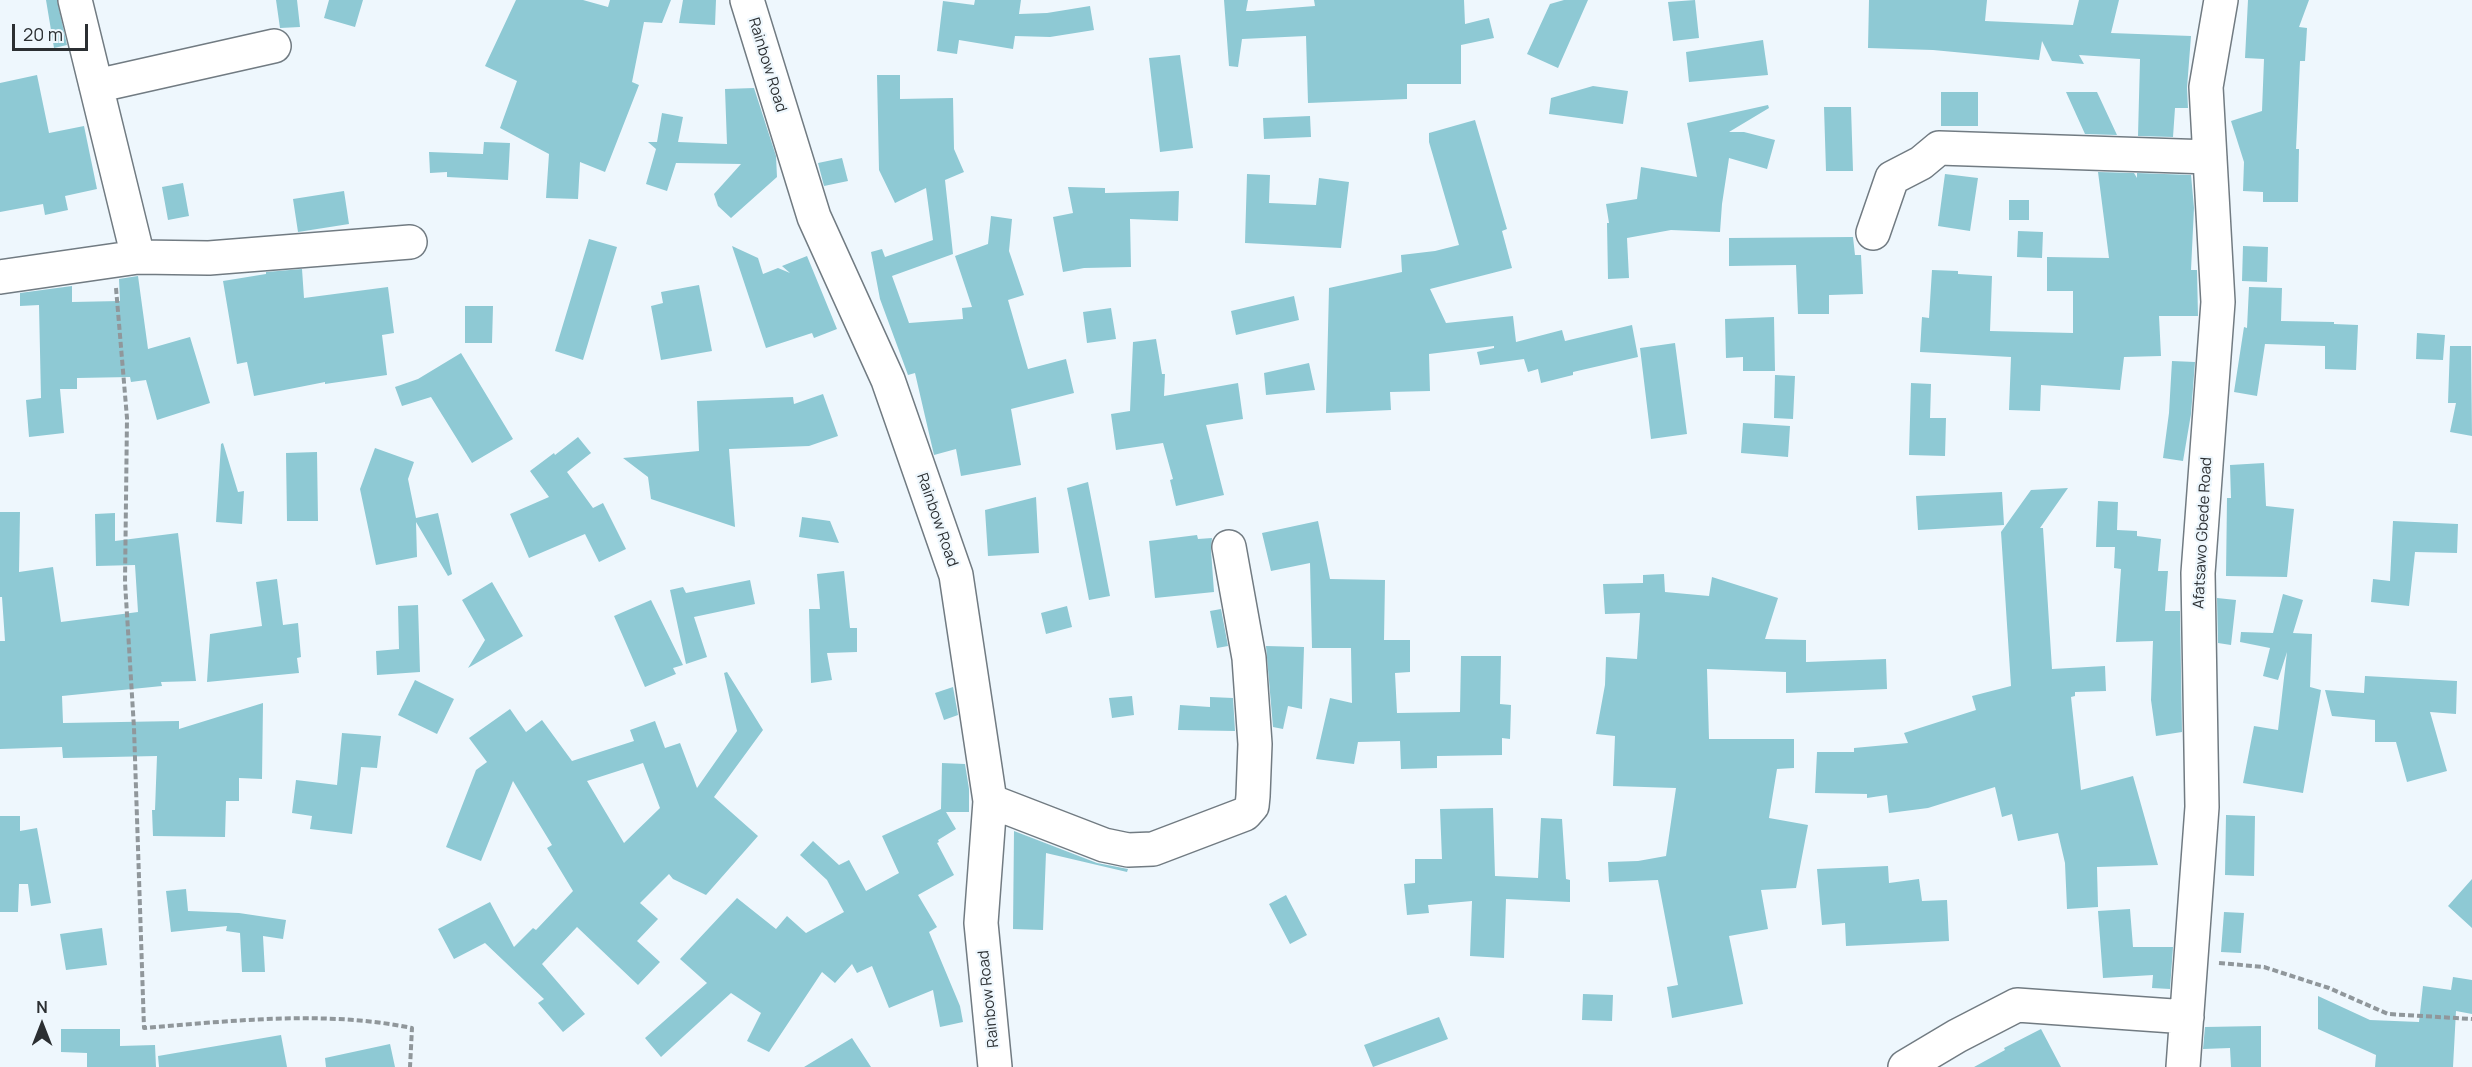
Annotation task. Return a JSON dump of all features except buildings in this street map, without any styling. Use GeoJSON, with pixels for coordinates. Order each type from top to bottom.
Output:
{"type":"FeatureCollection","features":[{"type":"Feature","properties":{"kind":"street"},"geometry":{"type":"LineString","coordinates":[[75,0],[96,87],[126,259]]}},
{"type":"Feature","properties":{"kind":"street","name":"Rainbow Road"},"geometry":{"type":"LineString","coordinates":[[747,0],[814,218],[888,380],[956,575],[990,801],[981,924],[995,1067]]}},
{"type":"Feature","properties":{"kind":"street","name":"Afatsawo Gbede Road"},"geometry":{"type":"LineString","coordinates":[[2183,1067],[2202,807],[2198,573],[2218,302],[2206,87],[2221,0]]}},
{"type":"Feature","properties":{"kind":"street"},"geometry":{"type":"LineString","coordinates":[[96,87],[274,46]]}},
{"type":"Feature","properties":{"kind":"street"},"geometry":{"type":"LineString","coordinates":[[1873,233],[1892,178],[1921,163],[1940,148],[2210,157]]}},
{"type":"Feature","properties":{"kind":"street"},"geometry":{"type":"LineString","coordinates":[[0,277],[126,259],[210,258],[410,242]]}},
{"type":"Feature","properties":{"kind":"street"},"geometry":{"type":"LineString","coordinates":[[990,801],[1104,845],[1128,850],[1153,849],[1245,814],[1252,806],[1255,744],[1249,658],[1228,547]]}},
{"type":"Feature","properties":{"kind":"street"},"geometry":{"type":"LineString","coordinates":[[1905,1067],[1957,1036],[2017,1005],[2187,1017]]}},
{"type":"Feature","properties":{"kind":"path"},"geometry":{"type":"LineString","coordinates":[[126,259],[125,582],[134,728],[144,1028],[318,1018],[384,1023],[412,1028],[410,1067]]}},
{"type":"Feature","properties":{"kind":"path"},"geometry":{"type":"LineString","coordinates":[[2191,961],[2264,967],[2329,987],[2388,1014],[2472,1019]]}}]}
